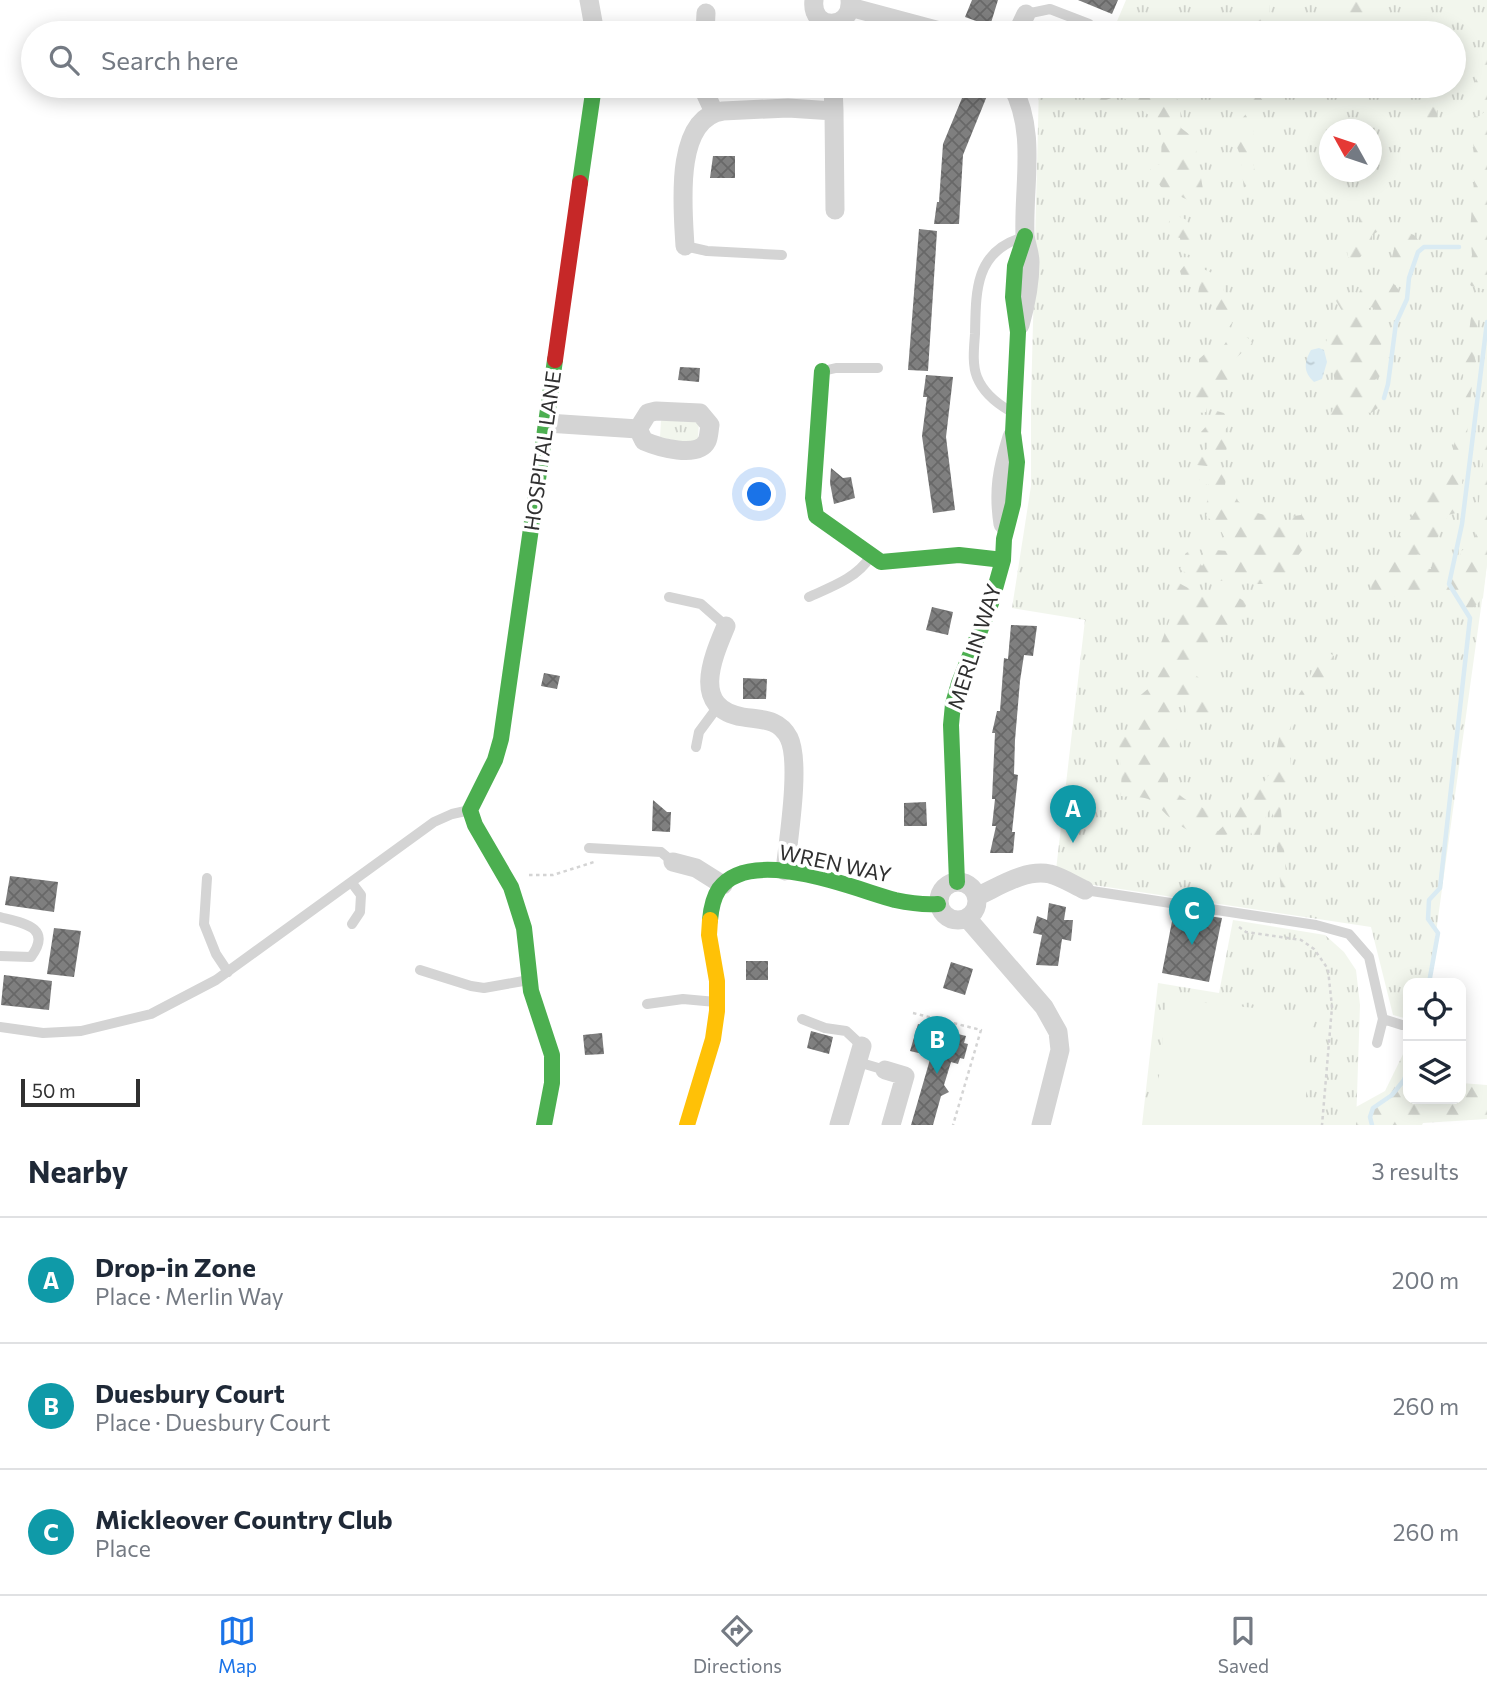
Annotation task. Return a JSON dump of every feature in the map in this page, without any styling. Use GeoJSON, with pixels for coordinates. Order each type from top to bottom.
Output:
{"type":"FeatureCollection","features":[{"type":"Feature","properties":{"kind":"street"},"geometry":{"type":"LineString","coordinates":[[589,0],[593,21]]}},
{"type":"Feature","properties":{"kind":"street"},"geometry":{"type":"LineString","coordinates":[[813,0],[815,12],[823,21]]}},
{"type":"Feature","properties":{"kind":"street"},"geometry":{"type":"LineString","coordinates":[[839,21],[845,18],[850,4],[907,21]]}},
{"type":"Feature","properties":{"kind":"street"},"geometry":{"type":"LineString","coordinates":[[706,13],[706,21]]}},
{"type":"Feature","properties":{"kind":"street"},"geometry":{"type":"LineString","coordinates":[[1023,21],[1026,14]]}},
{"type":"Feature","properties":{"kind":"street","name":"HOSPITAL LANE"},"geometry":{"type":"LineString","coordinates":[[470,810],[495,761],[501,739],[592,98]]}},
{"type":"Feature","properties":{"kind":"street"},"geometry":{"type":"LineString","coordinates":[[707,98],[714,113]]}},
{"type":"Feature","properties":{"kind":"street"},"geometry":{"type":"LineString","coordinates":[[833,98],[835,210]]}},
{"type":"Feature","properties":{"kind":"street","name":"MERLIN WAY"},"geometry":{"type":"LineString","coordinates":[[957,882],[951,725],[953,704],[991,603],[1003,560],[1004,539],[1000,504],[1002,470],[1013,433],[1018,332],[1028,298],[1030,259],[1025,236],[1028,185],[1026,131],[1025,118],[1017,98]]}},
{"type":"Feature","properties":{"kind":"street"},"geometry":{"type":"LineString","coordinates":[[685,246],[686,154],[694,131],[714,113],[788,107],[834,111]]}},
{"type":"Feature","properties":{"kind":"street"},"geometry":{"type":"LineString","coordinates":[[822,371],[813,508],[816,516],[881,562],[959,555],[1003,560]]}},
{"type":"Feature","properties":{"kind":"street"},"geometry":{"type":"LineString","coordinates":[[547,423],[638,429]]}},
{"type":"Feature","properties":{"kind":"street"},"geometry":{"type":"LineString","coordinates":[[726,626],[713,657],[708,681],[710,692],[719,705],[731,713],[740,717],[772,720],[788,734],[792,744],[794,755],[791,812],[785,871]]}},
{"type":"Feature","properties":{"kind":"street"},"geometry":{"type":"LineString","coordinates":[[470,810],[475,825],[512,887],[524,928],[530,980],[552,1055],[551,1093],[544,1125]]}},
{"type":"Feature","properties":{"kind":"street"},"geometry":{"type":"LineString","coordinates":[[673,862],[701,871],[723,885],[711,905],[708,928],[715,967],[717,1002],[713,1034],[687,1125]]}},
{"type":"Feature","properties":{"kind":"street","name":"WREN WAY"},"geometry":{"type":"LineString","coordinates":[[723,885],[739,873],[785,871],[920,904],[938,904]]}},
{"type":"Feature","properties":{"kind":"street"},"geometry":{"type":"LineString","coordinates":[[978,896],[1025,875],[1039,873],[1053,875],[1085,890]]}},
{"type":"Feature","properties":{"kind":"street"},"geometry":{"type":"LineString","coordinates":[[962,881],[978,896],[977,906],[967,918],[961,920],[947,917],[938,904],[944,887],[957,882],[962,881]]}},
{"type":"Feature","properties":{"kind":"street"},"geometry":{"type":"LineString","coordinates":[[967,918],[1044,1007],[1058,1032],[1060,1051],[1041,1125]]}},
{"type":"Feature","properties":{"kind":"street"},"geometry":{"type":"LineString","coordinates":[[839,1125],[860,1054]]}},
{"type":"Feature","properties":{"kind":"street"},"geometry":{"type":"LineString","coordinates":[[885,1070],[905,1076],[891,1125]]}},
{"type":"Feature","properties":{"kind":"lane"},"geometry":{"type":"LineString","coordinates":[[1026,14],[1050,9],[1081,21]]}},
{"type":"Feature","properties":{"kind":"lane"},"geometry":{"type":"LineString","coordinates":[[1014,412],[992,398],[976,376],[975,294],[979,277],[988,261],[1012,241],[1025,236]]}},
{"type":"Feature","properties":{"kind":"lane"},"geometry":{"type":"LineString","coordinates":[[685,246],[706,251],[782,255]]}},
{"type":"Feature","properties":{"kind":"lane"},"geometry":{"type":"LineString","coordinates":[[822,371],[836,368],[878,368]]}},
{"type":"Feature","properties":{"kind":"lane"},"geometry":{"type":"LineString","coordinates":[[809,597],[852,575],[870,556]]}},
{"type":"Feature","properties":{"kind":"lane"},"geometry":{"type":"LineString","coordinates":[[669,597],[701,604],[726,626]]}},
{"type":"Feature","properties":{"kind":"lane"},"geometry":{"type":"LineString","coordinates":[[696,747],[699,732],[719,705]]}},
{"type":"Feature","properties":{"kind":"lane"},"geometry":{"type":"LineString","coordinates":[[0,1027],[43,1034],[81,1031],[151,1014],[183,999],[228,972],[434,822],[470,810]]}},
{"type":"Feature","properties":{"kind":"lane"},"geometry":{"type":"LineString","coordinates":[[589,848],[661,852],[673,862]]}},
{"type":"Feature","properties":{"kind":"lane"},"geometry":{"type":"LineString","coordinates":[[206,878],[204,924],[216,954],[228,972]]}},
{"type":"Feature","properties":{"kind":"lane"},"geometry":{"type":"LineString","coordinates":[[352,883],[361,895],[360,912],[352,924]]}},
{"type":"Feature","properties":{"kind":"lane"},"geometry":{"type":"LineString","coordinates":[[1085,890],[1338,929],[1349,933],[1368,957],[1383,1019],[1377,1044]]}},
{"type":"Feature","properties":{"kind":"lane"},"geometry":{"type":"LineString","coordinates":[[0,917],[27,923],[34,928],[39,939],[38,948],[31,957],[0,956]]}},
{"type":"Feature","properties":{"kind":"lane"},"geometry":{"type":"LineString","coordinates":[[420,970],[484,988],[530,980]]}},
{"type":"Feature","properties":{"kind":"lane"},"geometry":{"type":"LineString","coordinates":[[647,1004],[683,999],[717,1002]]}},
{"type":"Feature","properties":{"kind":"lane"},"geometry":{"type":"LineString","coordinates":[[802,1019],[825,1028],[846,1031],[860,1054],[885,1070]]}},
{"type":"Feature","properties":{"kind":"lane"},"geometry":{"type":"LineString","coordinates":[[1383,1019],[1402,1025]]}},
{"type":"Feature","properties":{"kind":"path"},"geometry":{"type":"LineString","coordinates":[[505,875],[553,875],[601,860]]}},
{"type":"Feature","properties":{"kind":"path"},"geometry":{"type":"LineString","coordinates":[[1231,912],[1229,922],[1246,932],[1301,940],[1314,949],[1328,969],[1332,1007],[1322,1125]]}},
{"type":"Feature","properties":{"kind":"path"},"geometry":{"type":"LineString","coordinates":[[912,1013],[981,1030],[953,1125]]}},
{"type":"Feature","properties":{"kind":"green space"},"geometry":{"type":"Polygon","coordinates":[[[1126,0],[1487,0],[1487,564],[1430,978],[1403,978],[1403,1018],[1393,1015],[1371,927],[1087,884],[1056,870],[1085,620],[1012,608],[1031,486],[1039,98],[1466,98],[1466,21],[1117,21],[1126,0]]]}},
{"type":"Feature","properties":{"kind":"green space"},"geometry":{"type":"Polygon","coordinates":[[[1244,0],[1270,0],[1269,21],[1245,21],[1244,19],[1253,13],[1253,7],[1244,0]]]}},
{"type":"Feature","properties":{"kind":"green space"},"geometry":{"type":"Polygon","coordinates":[[[1329,0],[1362,0],[1368,16],[1363,20],[1354,19],[1329,0]]]}},
{"type":"Feature","properties":{"kind":"green space"},"geometry":{"type":"Polygon","coordinates":[[[1487,38],[1487,290],[1471,286],[1467,278],[1472,255],[1470,231],[1474,182],[1473,117],[1484,112],[1475,103],[1476,76],[1487,38]]]}},
{"type":"Feature","properties":{"kind":"green space"},"geometry":{"type":"Polygon","coordinates":[[[1123,98],[1176,98],[1180,103],[1181,128],[1194,138],[1204,195],[1194,203],[1161,187],[1150,170],[1154,165],[1161,164],[1162,124],[1123,98]]]}},
{"type":"Feature","properties":{"kind":"green space"},"geometry":{"type":"Polygon","coordinates":[[[1261,98],[1266,106],[1256,117],[1253,137],[1261,148],[1253,161],[1256,178],[1244,188],[1241,158],[1233,141],[1238,123],[1246,114],[1242,103],[1230,99],[1261,98]]]}},
{"type":"Feature","properties":{"kind":"green space"},"geometry":{"type":"Polygon","coordinates":[[[1438,98],[1436,118],[1429,120],[1426,116],[1422,99],[1438,98]]]}},
{"type":"Feature","properties":{"kind":"green space"},"geometry":{"type":"Polygon","coordinates":[[[1368,210],[1386,217],[1382,229],[1372,235],[1372,246],[1356,261],[1348,257],[1346,246],[1359,230],[1359,217],[1368,210]]]}},
{"type":"Feature","properties":{"kind":"green space"},"geometry":{"type":"Polygon","coordinates":[[[1173,214],[1187,220],[1191,237],[1197,246],[1194,256],[1182,253],[1180,238],[1173,236],[1168,224],[1173,214]]]}},
{"type":"Feature","properties":{"kind":"green space"},"geometry":{"type":"Polygon","coordinates":[[[1399,229],[1414,235],[1418,240],[1413,253],[1408,255],[1405,273],[1391,261],[1394,249],[1391,234],[1399,229]]]}},
{"type":"Feature","properties":{"kind":"green space"},"geometry":{"type":"Polygon","coordinates":[[[1184,266],[1204,269],[1221,279],[1232,323],[1228,328],[1221,332],[1215,329],[1218,317],[1214,304],[1209,296],[1204,298],[1198,294],[1200,282],[1182,278],[1180,271],[1184,266]]]}},
{"type":"Feature","properties":{"kind":"green space"},"geometry":{"type":"Polygon","coordinates":[[[1390,279],[1398,289],[1398,300],[1388,313],[1376,311],[1372,307],[1365,310],[1369,323],[1386,326],[1388,336],[1378,347],[1362,350],[1360,353],[1365,369],[1370,370],[1381,363],[1385,367],[1375,380],[1383,393],[1378,408],[1371,413],[1352,410],[1349,417],[1343,420],[1348,435],[1339,431],[1337,438],[1331,425],[1330,414],[1334,405],[1329,389],[1335,382],[1333,371],[1327,370],[1326,355],[1331,355],[1334,350],[1325,345],[1327,339],[1324,332],[1335,328],[1333,319],[1340,317],[1342,311],[1335,299],[1346,299],[1349,306],[1353,306],[1362,286],[1370,283],[1380,294],[1386,280],[1390,279]]]}},
{"type":"Feature","properties":{"kind":"green space"},"geometry":{"type":"Polygon","coordinates":[[[1473,302],[1480,304],[1462,484],[1471,485],[1470,492],[1464,498],[1464,514],[1448,515],[1438,537],[1424,544],[1422,554],[1416,555],[1414,563],[1419,568],[1431,569],[1428,555],[1436,549],[1446,556],[1451,565],[1462,562],[1460,552],[1475,541],[1487,421],[1487,564],[1483,598],[1472,609],[1464,608],[1446,593],[1408,597],[1378,594],[1371,591],[1372,574],[1415,512],[1437,474],[1447,464],[1459,466],[1453,453],[1473,302]]]}},
{"type":"Feature","properties":{"kind":"green space"},"geometry":{"type":"Polygon","coordinates":[[[1248,338],[1252,343],[1233,361],[1237,370],[1237,383],[1225,388],[1219,385],[1211,390],[1206,412],[1199,413],[1194,405],[1192,392],[1199,359],[1207,352],[1222,348],[1228,339],[1248,338]]]}},
{"type":"Feature","properties":{"kind":"green space"},"geometry":{"type":"Polygon","coordinates":[[[1213,410],[1224,413],[1230,424],[1224,431],[1228,440],[1225,458],[1207,466],[1197,465],[1199,454],[1207,449],[1207,441],[1201,432],[1210,422],[1213,410]]]}},
{"type":"Feature","properties":{"kind":"green space"},"geometry":{"type":"Polygon","coordinates":[[[661,420],[699,422],[698,438],[694,445],[660,437],[661,420]]]}},
{"type":"Feature","properties":{"kind":"green space"},"geometry":{"type":"Polygon","coordinates":[[[1219,472],[1226,478],[1225,485],[1231,485],[1238,501],[1250,511],[1290,522],[1294,516],[1301,515],[1301,510],[1306,506],[1317,521],[1315,530],[1306,532],[1307,544],[1297,557],[1297,562],[1289,564],[1283,578],[1276,582],[1256,584],[1201,579],[1180,569],[1184,564],[1185,554],[1190,550],[1202,566],[1206,560],[1199,544],[1205,541],[1215,550],[1228,551],[1230,547],[1221,531],[1206,515],[1210,511],[1206,505],[1211,487],[1208,484],[1201,487],[1199,485],[1200,475],[1207,473],[1213,476],[1219,472]]]}},
{"type":"Feature","properties":{"kind":"green space"},"geometry":{"type":"Polygon","coordinates":[[[1177,582],[1190,589],[1230,592],[1247,603],[1243,613],[1228,628],[1213,627],[1209,632],[1208,643],[1214,649],[1214,656],[1209,662],[1191,662],[1191,671],[1211,684],[1214,707],[1207,722],[1195,722],[1184,703],[1172,707],[1171,713],[1175,718],[1172,728],[1177,730],[1181,738],[1179,748],[1172,754],[1175,766],[1168,776],[1168,789],[1175,789],[1186,800],[1204,808],[1211,819],[1213,829],[1218,831],[1231,819],[1230,803],[1245,802],[1267,778],[1286,716],[1310,676],[1315,656],[1325,650],[1334,656],[1333,673],[1336,684],[1332,689],[1314,693],[1307,699],[1296,715],[1286,742],[1289,745],[1292,777],[1289,782],[1279,784],[1287,887],[1281,891],[1274,817],[1270,809],[1261,826],[1259,846],[1251,846],[1252,835],[1248,824],[1227,835],[1198,835],[1179,825],[1148,799],[1121,796],[1121,737],[1135,722],[1136,699],[1149,688],[1152,667],[1173,611],[1171,596],[1177,582]]]}},
{"type":"Feature","properties":{"kind":"green space"},"geometry":{"type":"Polygon","coordinates":[[[1233,920],[1325,935],[1344,952],[1356,970],[1360,1005],[1356,1125],[1142,1125],[1158,983],[1219,993],[1233,920]]]}},
{"type":"Feature","properties":{"kind":"green space"},"geometry":{"type":"Polygon","coordinates":[[[1167,999],[1314,1014],[1303,1125],[1154,1125],[1167,999]]]}},
{"type":"Feature","properties":{"kind":"green space"},"geometry":{"type":"Polygon","coordinates":[[[1403,1054],[1403,1104],[1466,1104],[1466,1083],[1487,1085],[1487,1119],[1422,1125],[1356,1125],[1356,1107],[1385,1091],[1403,1054]]]}},
{"type":"Feature","properties":{"kind":"water"},"geometry":{"type":"Polygon","coordinates":[[[1311,350],[1324,350],[1327,362],[1322,379],[1314,382],[1306,371],[1306,363],[1311,350]]]}},
{"type":"Feature","properties":{"kind":"building"},"geometry":{"type":"Polygon","coordinates":[[[972,0],[998,0],[992,21],[976,21],[965,17],[972,0]]]}},
{"type":"Feature","properties":{"kind":"building"},"geometry":{"type":"Polygon","coordinates":[[[1078,0],[1118,0],[1112,14],[1078,0]]]}},
{"type":"Feature","properties":{"kind":"building"},"geometry":{"type":"Polygon","coordinates":[[[962,98],[986,98],[963,155],[959,224],[934,224],[939,202],[943,144],[962,98]]]}},
{"type":"Feature","properties":{"kind":"building"},"geometry":{"type":"Polygon","coordinates":[[[713,156],[735,156],[735,178],[710,178],[713,156]]]}},
{"type":"Feature","properties":{"kind":"building"},"geometry":{"type":"Polygon","coordinates":[[[919,229],[937,231],[928,371],[908,370],[919,229]]]}},
{"type":"Feature","properties":{"kind":"building"},"geometry":{"type":"Polygon","coordinates":[[[680,367],[700,368],[699,382],[678,380],[680,367]]]}},
{"type":"Feature","properties":{"kind":"building"},"geometry":{"type":"Polygon","coordinates":[[[926,375],[953,377],[946,437],[955,510],[933,513],[922,436],[927,397],[923,397],[926,375]]]}},
{"type":"Feature","properties":{"kind":"building"},"geometry":{"type":"Polygon","coordinates":[[[831,468],[843,478],[851,477],[855,498],[834,504],[830,483],[831,468]]]}},
{"type":"Feature","properties":{"kind":"building"},"geometry":{"type":"Polygon","coordinates":[[[932,607],[953,612],[948,635],[926,630],[932,607]]]}},
{"type":"Feature","properties":{"kind":"building"},"geometry":{"type":"Polygon","coordinates":[[[1011,625],[1037,626],[1033,656],[1024,655],[1020,681],[1015,740],[1014,774],[1018,775],[1012,832],[1015,832],[1013,853],[990,853],[996,826],[992,826],[995,799],[992,799],[995,733],[992,733],[997,711],[1000,711],[1004,658],[1008,659],[1011,625]]]}},
{"type":"Feature","properties":{"kind":"building"},"geometry":{"type":"Polygon","coordinates":[[[544,673],[560,676],[557,689],[541,686],[544,673]]]}},
{"type":"Feature","properties":{"kind":"building"},"geometry":{"type":"Polygon","coordinates":[[[743,678],[767,679],[766,699],[743,699],[743,678]]]}},
{"type":"Feature","properties":{"kind":"building"},"geometry":{"type":"Polygon","coordinates":[[[653,800],[667,812],[671,812],[670,832],[652,831],[653,800]]]}},
{"type":"Feature","properties":{"kind":"building"},"geometry":{"type":"Polygon","coordinates":[[[926,802],[927,826],[904,826],[904,803],[926,802]]]}},
{"type":"Feature","properties":{"kind":"building"},"geometry":{"type":"Polygon","coordinates":[[[10,876],[58,882],[54,912],[5,905],[10,876]]]}},
{"type":"Feature","properties":{"kind":"building"},"geometry":{"type":"Polygon","coordinates":[[[1049,903],[1066,907],[1064,920],[1073,920],[1071,941],[1062,939],[1058,966],[1036,965],[1042,935],[1033,933],[1037,916],[1047,920],[1049,903]]]}},
{"type":"Feature","properties":{"kind":"building"},"geometry":{"type":"Polygon","coordinates":[[[1174,911],[1222,918],[1209,982],[1162,973],[1174,911]]]}},
{"type":"Feature","properties":{"kind":"building"},"geometry":{"type":"Polygon","coordinates":[[[54,928],[81,931],[74,977],[47,974],[54,928]]]}},
{"type":"Feature","properties":{"kind":"building"},"geometry":{"type":"Polygon","coordinates":[[[746,961],[768,961],[768,980],[746,980],[746,961]]]}},
{"type":"Feature","properties":{"kind":"building"},"geometry":{"type":"Polygon","coordinates":[[[951,962],[973,969],[965,995],[943,988],[951,962]]]}},
{"type":"Feature","properties":{"kind":"building"},"geometry":{"type":"Polygon","coordinates":[[[4,975],[52,981],[49,1010],[1,1005],[4,975]]]}},
{"type":"Feature","properties":{"kind":"building"},"geometry":{"type":"Polygon","coordinates":[[[918,1024],[966,1036],[964,1043],[968,1044],[964,1059],[960,1058],[958,1064],[951,1062],[944,1085],[949,1092],[941,1096],[933,1125],[911,1125],[931,1056],[910,1051],[918,1024]]]}},
{"type":"Feature","properties":{"kind":"building"},"geometry":{"type":"Polygon","coordinates":[[[811,1031],[833,1037],[829,1054],[807,1048],[811,1031]]]}},
{"type":"Feature","properties":{"kind":"building"},"geometry":{"type":"Polygon","coordinates":[[[602,1033],[604,1054],[585,1055],[583,1035],[602,1033]]]}},
{"type":"Feature","properties":{"kind":"waterway"},"geometry":{"type":"LineString","coordinates":[[1384,398],[1396,323],[1407,299],[1409,278],[1418,252],[1424,247],[1459,247]]}},
{"type":"Feature","properties":{"kind":"waterway"},"geometry":{"type":"LineString","coordinates":[[1430,978],[1438,933],[1428,919],[1429,900],[1440,888],[1470,618],[1449,584],[1462,524],[1487,322]]}},
{"type":"Feature","properties":{"kind":"waterway"},"geometry":{"type":"LineString","coordinates":[[1372,1125],[1370,1117],[1373,1108],[1392,1095],[1403,1081]]}},
{"type":"Feature","properties":{"kind":"traffic: fast"},"geometry":{"type":"LineString","coordinates":[[580,183],[592,98]]}},
{"type":"Feature","properties":{"kind":"traffic: fast"},"geometry":{"type":"LineString","coordinates":[[957,882],[951,725],[953,704],[991,603],[1003,560],[1004,539],[1013,504],[1017,462],[1013,433],[1018,332],[1013,297],[1015,266],[1025,236]]}},
{"type":"Feature","properties":{"kind":"traffic: fast"},"geometry":{"type":"LineString","coordinates":[[544,1125],[552,1083],[552,1055],[531,991],[524,928],[511,887],[475,825],[470,810],[495,760],[501,739],[555,360]]}},
{"type":"Feature","properties":{"kind":"traffic: fast"},"geometry":{"type":"LineString","coordinates":[[822,371],[813,498],[816,516],[881,562],[959,555],[1003,560]]}},
{"type":"Feature","properties":{"kind":"traffic: fast"},"geometry":{"type":"LineString","coordinates":[[710,920],[719,889],[734,876],[754,871],[778,870],[804,874],[895,900],[938,904]]}},
{"type":"Feature","properties":{"kind":"traffic: slow"},"geometry":{"type":"LineString","coordinates":[[687,1125],[713,1039],[717,1011],[717,981],[709,935],[710,920]]}},
{"type":"Feature","properties":{"kind":"traffic: jam"},"geometry":{"type":"LineString","coordinates":[[555,360],[580,183]]}},
{"type":"Feature","properties":{"kind":"place","name":"Drop-in Zone"},"geometry":{"type":"Point","coordinates":[1073,843]}},
{"type":"Feature","properties":{"kind":"place","name":"Mickleover Country Club"},"geometry":{"type":"Point","coordinates":[1192,945]}},
{"type":"Feature","properties":{"kind":"place","name":"Duesbury Court"},"geometry":{"type":"Point","coordinates":[937,1074]}}]}
